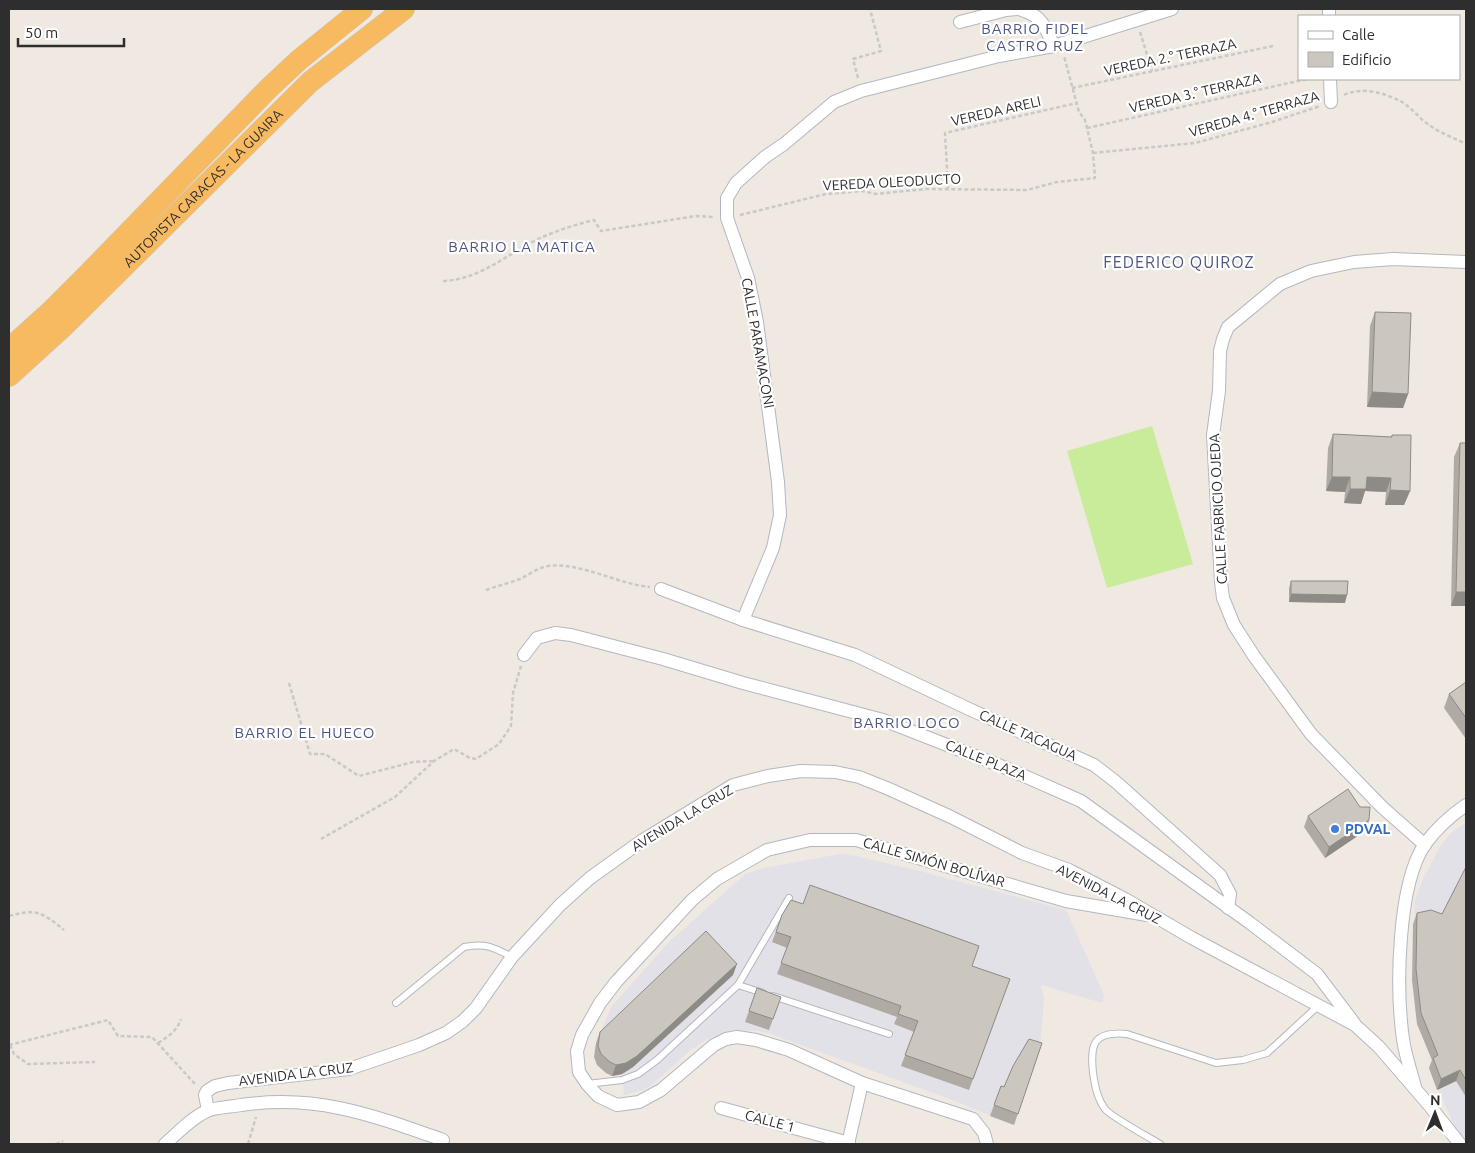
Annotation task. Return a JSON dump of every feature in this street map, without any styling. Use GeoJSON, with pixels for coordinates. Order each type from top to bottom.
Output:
{"type":"FeatureCollection","features":[{"type":"Feature","properties":{"kind":"highway","name":"AUTOPISTA CARACAS - LA GUAIRA"},"geometry":{"type":"LineString","coordinates":[[9,349],[90,272],[268,88],[298,60],[362,9]]}},
{"type":"Feature","properties":{"kind":"highway","name":"AUTOPISTA CARACAS - LA GUAIRA"},"geometry":{"type":"LineString","coordinates":[[9,376],[64,326],[310,82],[404,9]]}},
{"type":"Feature","properties":{"kind":"street"},"geometry":{"type":"LineString","coordinates":[[960,22],[1006,10],[1019,9],[1034,14],[1057,45]]}},
{"type":"Feature","properties":{"kind":"street","name":"CALLE PARAMACONI"},"geometry":{"type":"LineString","coordinates":[[743,620],[773,548],[780,516],[778,482],[757,322],[748,278],[727,218],[727,198],[736,183],[765,157],[784,144],[834,102],[862,91],[999,56],[1057,45],[1172,9]]}},
{"type":"Feature","properties":{"kind":"street"},"geometry":{"type":"LineString","coordinates":[[1330,80],[1331,102]]}},
{"type":"Feature","properties":{"kind":"street","name":"CALLE FABRICIO OJEDA"},"geometry":{"type":"LineString","coordinates":[[1424,845],[1382,807],[1311,734],[1234,626],[1223,598],[1221,582],[1213,434],[1220,351],[1228,327],[1280,284],[1311,271],[1354,262],[1392,259],[1466,262]]}},
{"type":"Feature","properties":{"kind":"street","name":"CALLE TACAGUA"},"geometry":{"type":"LineString","coordinates":[[661,588],[743,620],[855,655],[1094,765],[1116,782],[1220,875],[1230,894],[1228,908]]}},
{"type":"Feature","properties":{"kind":"street","name":"CALLE PLAZA"},"geometry":{"type":"LineString","coordinates":[[524,655],[537,638],[555,633],[571,635],[883,720],[998,764],[1081,801],[1228,908],[1317,974],[1355,1025]]}},
{"type":"Feature","properties":{"kind":"street","name":"AVENIDA LA CRUZ"},"geometry":{"type":"LineString","coordinates":[[204,1095],[215,1086],[228,1082],[349,1069],[375,1061],[446,1033],[463,1021],[476,1008],[512,957],[560,905],[590,878],[643,840],[734,785],[768,776],[801,771],[835,772],[859,777],[889,789],[952,817],[1022,853],[1069,870],[1355,1025],[1379,1047],[1460,1144]]}},
{"type":"Feature","properties":{"kind":"street"},"geometry":{"type":"LineString","coordinates":[[1415,1089],[1403,1039],[1400,993],[1404,911],[1412,873],[1424,845],[1449,817],[1466,805]]}},
{"type":"Feature","properties":{"kind":"street","name":"CALLE SIMÓN BOLÍVAR"},"geometry":{"type":"LineString","coordinates":[[987,1144],[984,1133],[973,1120],[862,1083],[789,1050],[756,1040],[737,1037],[726,1039],[714,1045],[662,1090],[639,1102],[617,1105],[598,1096],[587,1084],[579,1072],[577,1051],[582,1035],[600,1003],[616,982],[692,900],[717,879],[767,850],[810,840],[856,840],[1066,901],[1155,916]]}},
{"type":"Feature","properties":{"kind":"street"},"geometry":{"type":"LineString","coordinates":[[848,1144],[862,1083]]}},
{"type":"Feature","properties":{"kind":"street"},"geometry":{"type":"LineString","coordinates":[[204,1095],[208,1110]]}},
{"type":"Feature","properties":{"kind":"street"},"geometry":{"type":"LineString","coordinates":[[165,1144],[208,1110],[260,1103],[303,1102],[333,1106],[375,1116],[443,1140]]}},
{"type":"Feature","properties":{"kind":"street","name":"CALLE 1"},"geometry":{"type":"LineString","coordinates":[[721,1108],[848,1144]]}},
{"type":"Feature","properties":{"kind":"lane"},"geometry":{"type":"LineString","coordinates":[[587,1084],[622,1080],[638,1074],[657,1060],[738,985],[789,898]]}},
{"type":"Feature","properties":{"kind":"lane"},"geometry":{"type":"LineString","coordinates":[[396,1003],[464,948],[479,944],[493,947],[512,957]]}},
{"type":"Feature","properties":{"kind":"lane"},"geometry":{"type":"LineString","coordinates":[[738,985],[889,1034]]}},
{"type":"Feature","properties":{"kind":"lane"},"geometry":{"type":"LineString","coordinates":[[1160,1144],[1106,1111],[1095,1088],[1091,1054],[1093,1045],[1099,1039],[1105,1035],[1115,1033],[1126,1034],[1216,1063],[1243,1060],[1267,1052],[1318,1006]]}},
{"type":"Feature","properties":{"kind":"path"},"geometry":{"type":"LineString","coordinates":[[862,91],[853,59],[881,51],[870,9]]}},
{"type":"Feature","properties":{"kind":"path"},"geometry":{"type":"LineString","coordinates":[[1136,21],[1152,71]]}},
{"type":"Feature","properties":{"kind":"path"},"geometry":{"type":"LineString","coordinates":[[1057,45],[1079,112],[1085,120],[1093,153]]}},
{"type":"Feature","properties":{"kind":"path","name":"VEREDA 2.° TERRAZA"},"geometry":{"type":"LineString","coordinates":[[1072,88],[1273,46]]}},
{"type":"Feature","properties":{"kind":"path","name":"VEREDA 3.° TERRAZA"},"geometry":{"type":"LineString","coordinates":[[1087,128],[1303,80]]}},
{"type":"Feature","properties":{"kind":"path","name":"VEREDA 4.° TERRAZA"},"geometry":{"type":"LineString","coordinates":[[1093,153],[1196,143],[1272,122],[1331,102],[1352,91],[1361,90],[1380,94],[1403,103],[1429,125],[1466,144]]}},
{"type":"Feature","properties":{"kind":"path","name":"VEREDA ARELI"},"geometry":{"type":"LineString","coordinates":[[948,188],[945,133],[1077,103]]}},
{"type":"Feature","properties":{"kind":"path","name":"VEREDA OLEODUCTO"},"geometry":{"type":"LineString","coordinates":[[443,281],[458,280],[478,273],[534,241],[564,228],[594,220],[600,231],[696,216],[727,218],[826,194],[862,191],[876,194],[948,188],[1027,190],[1057,182],[1096,178],[1093,153]]}},
{"type":"Feature","properties":{"kind":"path"},"geometry":{"type":"LineString","coordinates":[[486,590],[521,578],[539,568],[549,566],[576,568],[635,586],[661,588]]}},
{"type":"Feature","properties":{"kind":"path"},"geometry":{"type":"LineString","coordinates":[[321,839],[395,797],[434,761],[454,749],[470,758],[476,759],[499,744],[511,726],[514,693],[524,655]]}},
{"type":"Feature","properties":{"kind":"path"},"geometry":{"type":"LineString","coordinates":[[289,683],[310,754],[324,754],[359,776],[413,762],[434,761]]}},
{"type":"Feature","properties":{"kind":"path"},"geometry":{"type":"LineString","coordinates":[[9,916],[31,912],[44,914],[64,930]]}},
{"type":"Feature","properties":{"kind":"path"},"geometry":{"type":"LineString","coordinates":[[158,1043],[172,1034],[178,1026],[180,1018]]}},
{"type":"Feature","properties":{"kind":"path"},"geometry":{"type":"LineString","coordinates":[[95,1062],[28,1064],[14,1054],[9,1045],[108,1020],[118,1036],[152,1037],[204,1095]]}},
{"type":"Feature","properties":{"kind":"path"},"geometry":{"type":"LineString","coordinates":[[248,1144],[260,1103]]}},
{"type":"Feature","properties":{"kind":"path"},"geometry":{"type":"LineString","coordinates":[[56,1144],[63,1141]]}},
{"type":"Feature","properties":{"kind":"shaded area"},"geometry":{"type":"Polygon","coordinates":[[[1466,822],[1466,1142],[1455,1127],[1429,1069],[1434,1066],[1417,1024],[1412,980],[1415,900],[1423,879],[1440,847],[1450,834],[1466,822]]]}},
{"type":"Feature","properties":{"kind":"shaded area"},"geometry":{"type":"Polygon","coordinates":[[[840,854],[920,871],[1066,910],[1104,995],[1102,1003],[1041,985],[1044,998],[1040,1049],[1014,1125],[947,1098],[758,1031],[731,1030],[707,1039],[687,1053],[652,1085],[643,1090],[624,1095],[622,1075],[612,1076],[597,1065],[594,1049],[612,1006],[668,943],[745,874],[764,868],[840,854]]]}},
{"type":"Feature","properties":{"kind":"green space"},"geometry":{"type":"Polygon","coordinates":[[[1152,426],[1193,564],[1107,588],[1067,451],[1152,426]]]}},
{"type":"Feature","properties":{"kind":"building"},"geometry":{"type":"Polygon","coordinates":[[[1375,312],[1411,313],[1408,394],[1372,392],[1375,312]]]}},
{"type":"Feature","properties":{"kind":"building"},"geometry":{"type":"Polygon","coordinates":[[[1333,434],[1392,437],[1392,435],[1411,435],[1410,491],[1390,490],[1391,478],[1367,477],[1366,489],[1350,489],[1350,477],[1332,477],[1333,434]]]}},
{"type":"Feature","properties":{"kind":"building"},"geometry":{"type":"Polygon","coordinates":[[[1460,443],[1466,443],[1466,592],[1456,592],[1460,443]]]}},
{"type":"Feature","properties":{"kind":"building"},"geometry":{"type":"Polygon","coordinates":[[[1291,581],[1348,581],[1347,595],[1291,594],[1291,581]]]}},
{"type":"Feature","properties":{"kind":"building"},"geometry":{"type":"Polygon","coordinates":[[[1466,682],[1466,718],[1449,694],[1466,682]]]}},
{"type":"Feature","properties":{"kind":"building","name":"PDVAL"},"geometry":{"type":"Polygon","coordinates":[[[1348,789],[1360,807],[1370,807],[1369,820],[1329,847],[1308,816],[1348,789]]]}},
{"type":"Feature","properties":{"kind":"building"},"geometry":{"type":"Polygon","coordinates":[[[1466,867],[1466,1080],[1460,1070],[1441,1079],[1433,1058],[1438,1055],[1421,1013],[1416,969],[1417,913],[1431,910],[1442,914],[1466,867]]]}},
{"type":"Feature","properties":{"kind":"building"},"geometry":{"type":"Polygon","coordinates":[[[810,885],[979,946],[972,966],[1010,979],[973,1079],[905,1055],[918,1021],[898,1014],[901,1006],[781,963],[791,937],[776,932],[782,915],[791,900],[803,904],[810,885]]]}},
{"type":"Feature","properties":{"kind":"building"},"geometry":{"type":"Polygon","coordinates":[[[706,931],[737,964],[637,1056],[626,1063],[616,1065],[610,1062],[601,1054],[598,1046],[600,1032],[706,931]]]}},
{"type":"Feature","properties":{"kind":"building"},"geometry":{"type":"Polygon","coordinates":[[[757,988],[781,997],[773,1019],[749,1011],[757,988]]]}},
{"type":"Feature","properties":{"kind":"building"},"geometry":{"type":"Polygon","coordinates":[[[1029,1039],[1042,1043],[1018,1114],[994,1105],[1001,1086],[1004,1087],[1013,1066],[1029,1039]]]}},
{"type":"Feature","properties":{"kind":"place","name":"PDVAL"},"geometry":{"type":"Point","coordinates":[1335,829]}},
{"type":"Feature","properties":{"kind":"district","name":"BARRIO FIDEL CASTRO RUZ"},"geometry":{"type":"Point","coordinates":[1035,38]}},
{"type":"Feature","properties":{"kind":"district","name":"BARRIO LA MATICA"},"geometry":{"type":"Point","coordinates":[522,247]}},
{"type":"Feature","properties":{"kind":"district","name":"FEDERICO QUIROZ"},"geometry":{"type":"Point","coordinates":[1179,262]}},
{"type":"Feature","properties":{"kind":"district","name":"BARRIO LOCO"},"geometry":{"type":"Point","coordinates":[907,723]}},
{"type":"Feature","properties":{"kind":"district","name":"BARRIO EL HUECO"},"geometry":{"type":"Point","coordinates":[305,733]}}]}
